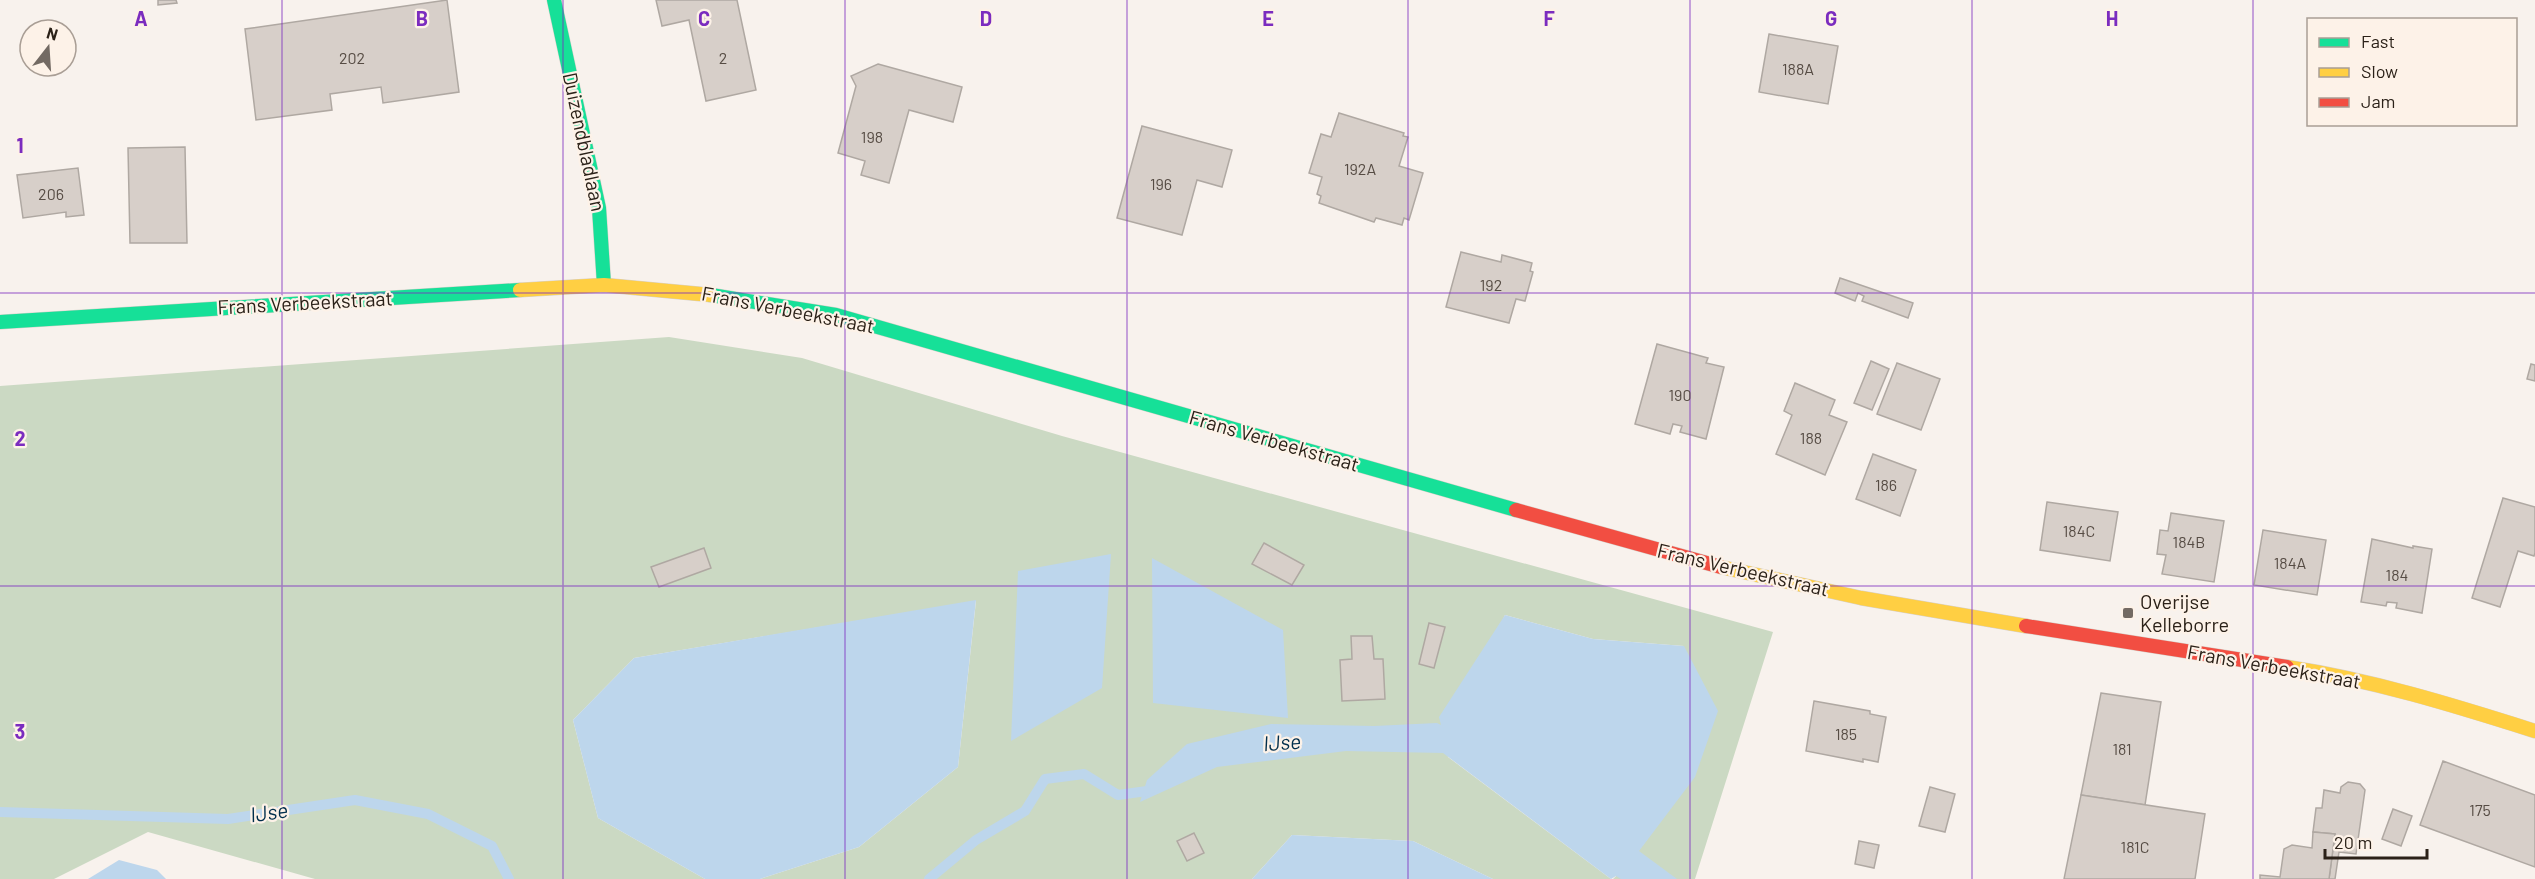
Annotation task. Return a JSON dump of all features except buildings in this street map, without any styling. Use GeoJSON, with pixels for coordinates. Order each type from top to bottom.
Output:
{"type":"FeatureCollection","features":[{"type":"Feature","properties":{"kind":"main road","name":"Duizendbladlaan"},"geometry":{"type":"LineString","coordinates":[[554,0],[599,208],[604,285]]}},
{"type":"Feature","properties":{"kind":"main road","name":"Frans Verbeekstraat"},"geometry":{"type":"LineString","coordinates":[[0,322],[604,285],[681,290],[758,300],[836,315],[1738,572],[1873,600],[2109,640],[2325,673],[2417,694],[2535,731]]}},
{"type":"Feature","properties":{"kind":"green space"},"geometry":{"type":"Polygon","coordinates":[[[669,337],[802,358],[1062,436],[1773,632],[1695,879],[1613,879],[1627,866],[1648,838],[1684,646],[1593,639],[1505,615],[1446,739],[1448,757],[1611,879],[1493,879],[1413,841],[1292,835],[1252,879],[760,879],[859,847],[958,767],[976,601],[634,658],[573,720],[598,818],[705,879],[315,879],[148,832],[54,879],[0,879],[0,386],[669,337]]]}},
{"type":"Feature","properties":{"kind":"water"},"geometry":{"type":"Polygon","coordinates":[[[1111,554],[1102,688],[1011,741],[1018,571],[1111,554]]]}},
{"type":"Feature","properties":{"kind":"water"},"geometry":{"type":"Polygon","coordinates":[[[1152,558],[1283,630],[1288,718],[1153,703],[1152,558]]]}},
{"type":"Feature","properties":{"kind":"water"},"geometry":{"type":"Polygon","coordinates":[[[976,600],[958,767],[859,847],[760,879],[705,879],[598,818],[573,720],[634,658],[976,600]]]}},
{"type":"Feature","properties":{"kind":"water"},"geometry":{"type":"Polygon","coordinates":[[[1505,615],[1593,639],[1684,646],[1718,711],[1695,777],[1639,851],[1677,879],[1621,879],[1616,876],[1611,879],[1443,753],[1346,751],[1217,767],[1140,802],[1147,780],[1187,744],[1271,724],[1374,726],[1437,723],[1441,725],[1439,717],[1505,615]]]}},
{"type":"Feature","properties":{"kind":"water"},"geometry":{"type":"Polygon","coordinates":[[[1292,835],[1413,841],[1493,879],[1252,879],[1292,835]]]}},
{"type":"Feature","properties":{"kind":"water"},"geometry":{"type":"Polygon","coordinates":[[[119,860],[157,870],[166,879],[88,879],[119,860]]]}},
{"type":"Feature","properties":{"kind":"waterway","name":"IJse"},"geometry":{"type":"LineString","coordinates":[[929,879],[976,840],[1025,811],[1045,779],[1084,774],[1118,795],[1147,791],[1154,787]]}},
{"type":"Feature","properties":{"kind":"waterway","name":"IJse"},"geometry":{"type":"LineString","coordinates":[[0,812],[228,819],[355,800],[428,814],[492,846],[509,879]]}},
{"type":"Feature","properties":{"kind":"traffic: fast"},"geometry":{"type":"LineString","coordinates":[[554,0],[599,208],[604,285]]}},
{"type":"Feature","properties":{"kind":"traffic: fast"},"geometry":{"type":"LineString","coordinates":[[0,322],[520,290]]}},
{"type":"Feature","properties":{"kind":"traffic: fast"},"geometry":{"type":"LineString","coordinates":[[711,295],[836,315],[1516,510]]}},
{"type":"Feature","properties":{"kind":"traffic: slow"},"geometry":{"type":"LineString","coordinates":[[520,290],[604,285],[711,295]]}},
{"type":"Feature","properties":{"kind":"traffic: slow"},"geometry":{"type":"LineString","coordinates":[[1721,567],[1861,598],[2026,626]]}},
{"type":"Feature","properties":{"kind":"traffic: slow"},"geometry":{"type":"LineString","coordinates":[[2287,667],[2381,686],[2535,731]]}},
{"type":"Feature","properties":{"kind":"traffic: jam"},"geometry":{"type":"LineString","coordinates":[[1516,510],[1721,567]]}},
{"type":"Feature","properties":{"kind":"traffic: jam"},"geometry":{"type":"LineString","coordinates":[[2026,626],[2287,667]]}},
{"type":"Feature","properties":{"kind":"place","name":"Overijse Kelleborre"},"geometry":{"type":"Point","coordinates":[2128,613]}}]}
